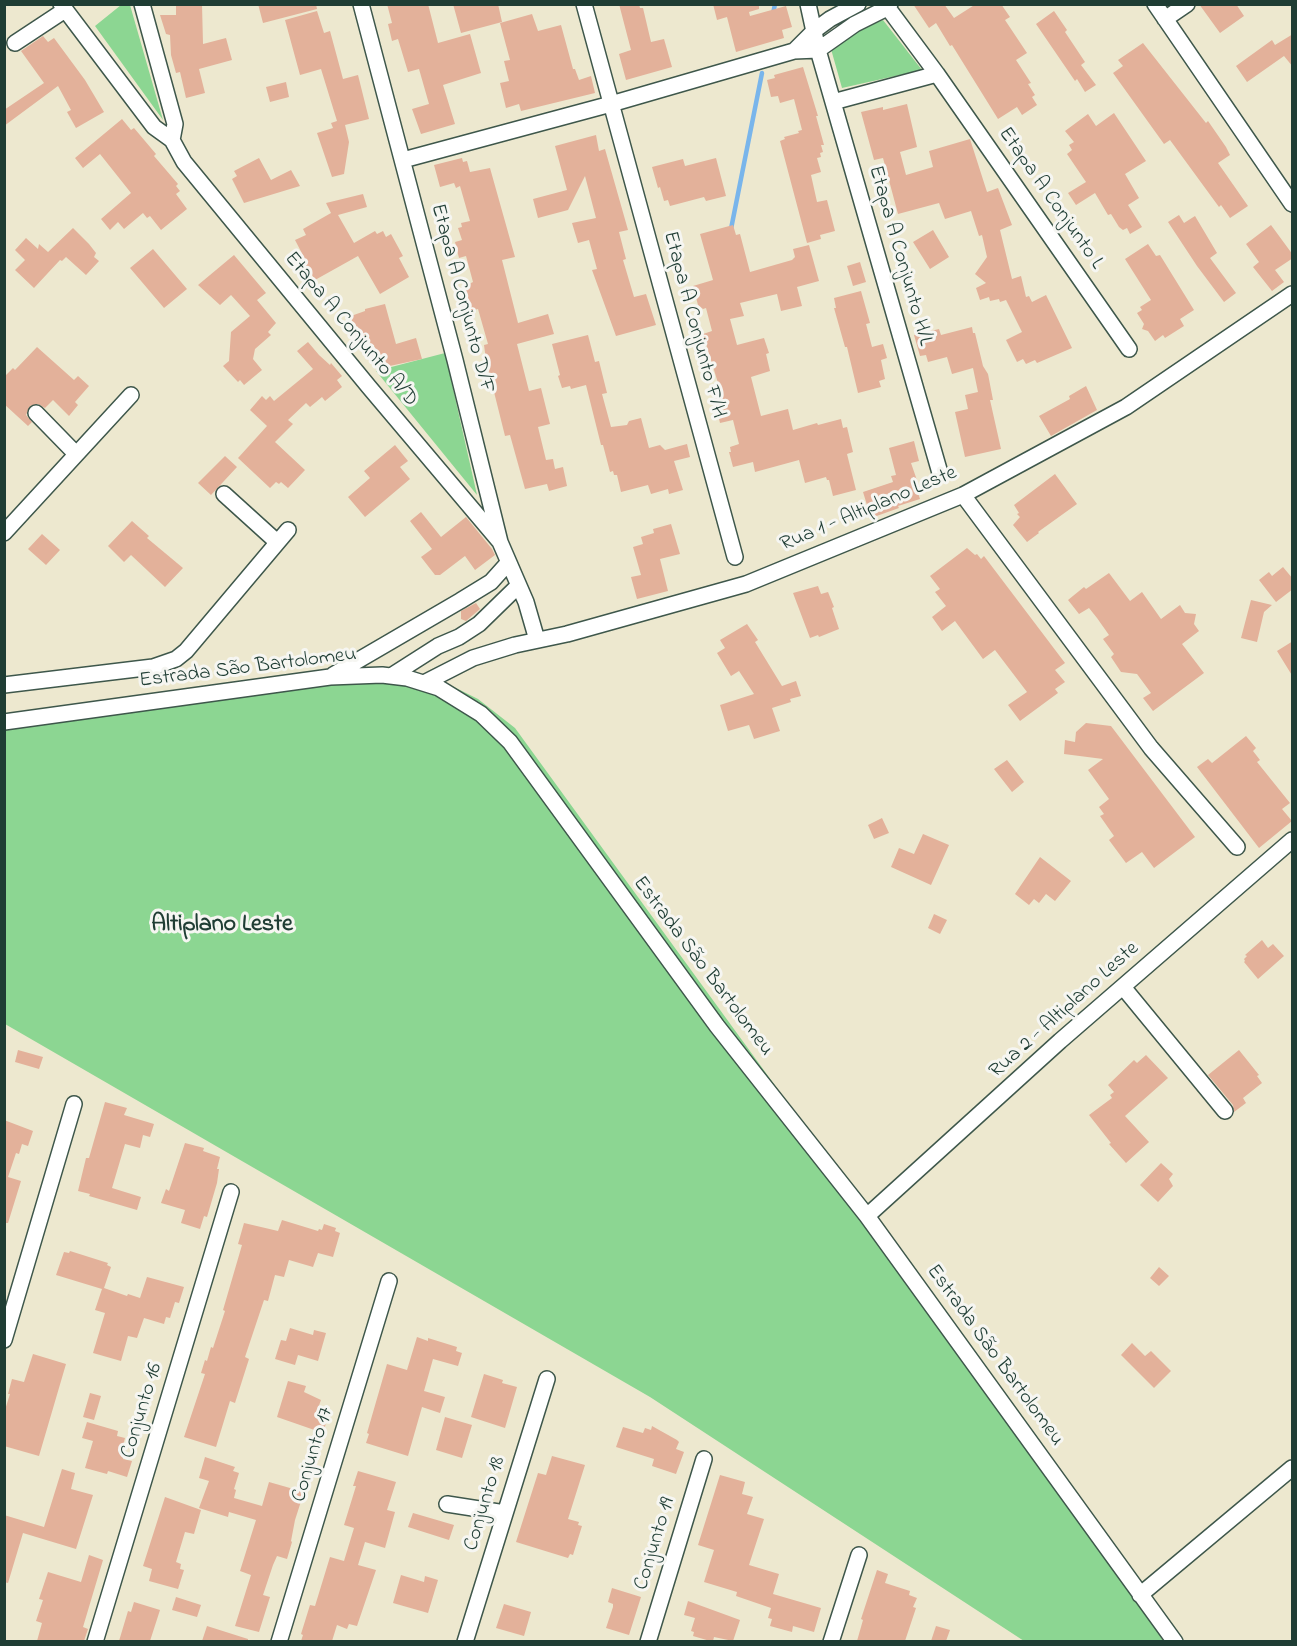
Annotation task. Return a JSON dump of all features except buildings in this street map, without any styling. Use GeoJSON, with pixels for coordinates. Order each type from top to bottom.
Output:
{"type":"FeatureCollection","features":[{"type":"Feature","properties":{"kind":"street"},"geometry":{"type":"LineString","coordinates":[[15,43],[63,7],[154,127],[172,140],[175,124],[142,4]]}},
{"type":"Feature","properties":{"kind":"street","name":"Etapa A Conjunto D/F"},"geometry":{"type":"LineString","coordinates":[[361,4],[500,542],[526,602],[537,640]]}},
{"type":"Feature","properties":{"kind":"street","name":"Etapa A Conjunto F/H"},"geometry":{"type":"LineString","coordinates":[[584,4],[735,556]]}},
{"type":"Feature","properties":{"kind":"street","name":"Etapa A Conjunto H/L"},"geometry":{"type":"LineString","coordinates":[[808,4],[818,50],[940,473]]}},
{"type":"Feature","properties":{"kind":"street"},"geometry":{"type":"LineString","coordinates":[[794,51],[815,30],[858,4]]}},
{"type":"Feature","properties":{"kind":"street"},"geometry":{"type":"LineString","coordinates":[[1155,4],[1293,204]]}},
{"type":"Feature","properties":{"kind":"street"},"geometry":{"type":"LineString","coordinates":[[1165,19],[1187,4]]}},
{"type":"Feature","properties":{"kind":"street"},"geometry":{"type":"LineString","coordinates":[[403,160],[611,104],[794,51],[818,50],[855,24],[887,6]]}},
{"type":"Feature","properties":{"kind":"street","name":"Etapa A Conjunto L"},"geometry":{"type":"LineString","coordinates":[[887,6],[1129,349]]}},
{"type":"Feature","properties":{"kind":"street"},"geometry":{"type":"LineString","coordinates":[[833,102],[937,74]]}},
{"type":"Feature","properties":{"kind":"street","name":"Etapa A Conjunto A/D"},"geometry":{"type":"LineString","coordinates":[[172,140],[184,162],[500,542]]}},
{"type":"Feature","properties":{"kind":"street","name":"Rua 1 - Altiplano Leste"},"geometry":{"type":"LineString","coordinates":[[424,683],[473,658],[746,584],[963,495],[1126,407],[1293,294]]}},
{"type":"Feature","properties":{"kind":"street"},"geometry":{"type":"LineString","coordinates":[[4,533],[130,395]]}},
{"type":"Feature","properties":{"kind":"street"},"geometry":{"type":"LineString","coordinates":[[36,414],[76,454]]}},
{"type":"Feature","properties":{"kind":"street"},"geometry":{"type":"LineString","coordinates":[[224,494],[277,542]]}},
{"type":"Feature","properties":{"kind":"street"},"geometry":{"type":"LineString","coordinates":[[963,495],[1151,748],[1237,847]]}},
{"type":"Feature","properties":{"kind":"street"},"geometry":{"type":"LineString","coordinates":[[4,685],[153,667],[176,659],[186,651],[288,530]]}},
{"type":"Feature","properties":{"kind":"street"},"geometry":{"type":"LineString","coordinates":[[330,677],[491,582],[508,564]]}},
{"type":"Feature","properties":{"kind":"street"},"geometry":{"type":"LineString","coordinates":[[378,650],[386,675],[480,624],[518,586]]}},
{"type":"Feature","properties":{"kind":"street"},"geometry":{"type":"LineString","coordinates":[[425,621],[438,646]]}},
{"type":"Feature","properties":{"kind":"street","name":"Estrada São Bartolomeu"},"geometry":{"type":"LineString","coordinates":[[4,722],[330,677],[386,675],[424,683],[445,691],[466,703],[510,742],[717,1026],[867,1216],[1175,1641]]}},
{"type":"Feature","properties":{"kind":"street","name":"Rua 2 - Altiplano Leste"},"geometry":{"type":"LineString","coordinates":[[867,1216],[1060,1041],[1293,840]]}},
{"type":"Feature","properties":{"kind":"street"},"geometry":{"type":"LineString","coordinates":[[1123,987],[1225,1111]]}},
{"type":"Feature","properties":{"kind":"street"},"geometry":{"type":"LineString","coordinates":[[4,1340],[74,1104]]}},
{"type":"Feature","properties":{"kind":"street","name":"Conjunto 16"},"geometry":{"type":"LineString","coordinates":[[95,1641],[231,1192]]}},
{"type":"Feature","properties":{"kind":"street","name":"Conjunto 17"},"geometry":{"type":"LineString","coordinates":[[279,1641],[389,1281]]}},
{"type":"Feature","properties":{"kind":"street","name":"Conjunto 18"},"geometry":{"type":"LineString","coordinates":[[465,1641],[547,1379]]}},
{"type":"Feature","properties":{"kind":"street","name":"Conjunto 19"},"geometry":{"type":"LineString","coordinates":[[648,1641],[704,1459]]}},
{"type":"Feature","properties":{"kind":"street"},"geometry":{"type":"LineString","coordinates":[[1140,1595],[1293,1468]]}},
{"type":"Feature","properties":{"kind":"street"},"geometry":{"type":"LineString","coordinates":[[447,1503],[505,1513]]}},
{"type":"Feature","properties":{"kind":"street"},"geometry":{"type":"LineString","coordinates":[[831,1641],[859,1555]]}},
{"type":"Feature","properties":{"kind":"green space"},"geometry":{"type":"Polygon","coordinates":[[[121,5],[130,5],[163,120],[95,26],[121,5]]]}},
{"type":"Feature","properties":{"kind":"green space"},"geometry":{"type":"Polygon","coordinates":[[[883,20],[922,70],[842,88],[829,42],[883,20]]]}},
{"type":"Feature","properties":{"kind":"green space"},"geometry":{"type":"Polygon","coordinates":[[[445,353],[477,495],[376,371],[445,353]]]}},
{"type":"Feature","properties":{"kind":"green space"},"geometry":{"type":"Polygon","coordinates":[[[379,671],[423,676],[452,686],[478,699],[515,728],[867,1212],[1137,1596],[1163,1641],[1024,1641],[650,1397],[5,1024],[5,719],[379,671]]]}},
{"type":"Feature","properties":{"kind":"waterway"},"geometry":{"type":"LineString","coordinates":[[773,14],[775,4]]}},
{"type":"Feature","properties":{"kind":"waterway"},"geometry":{"type":"LineString","coordinates":[[731,229],[762,73]]}},
{"type":"Feature","properties":{"kind":"district","name":"Altiplano Leste"},"geometry":{"type":"Point","coordinates":[222,926]}}]}
